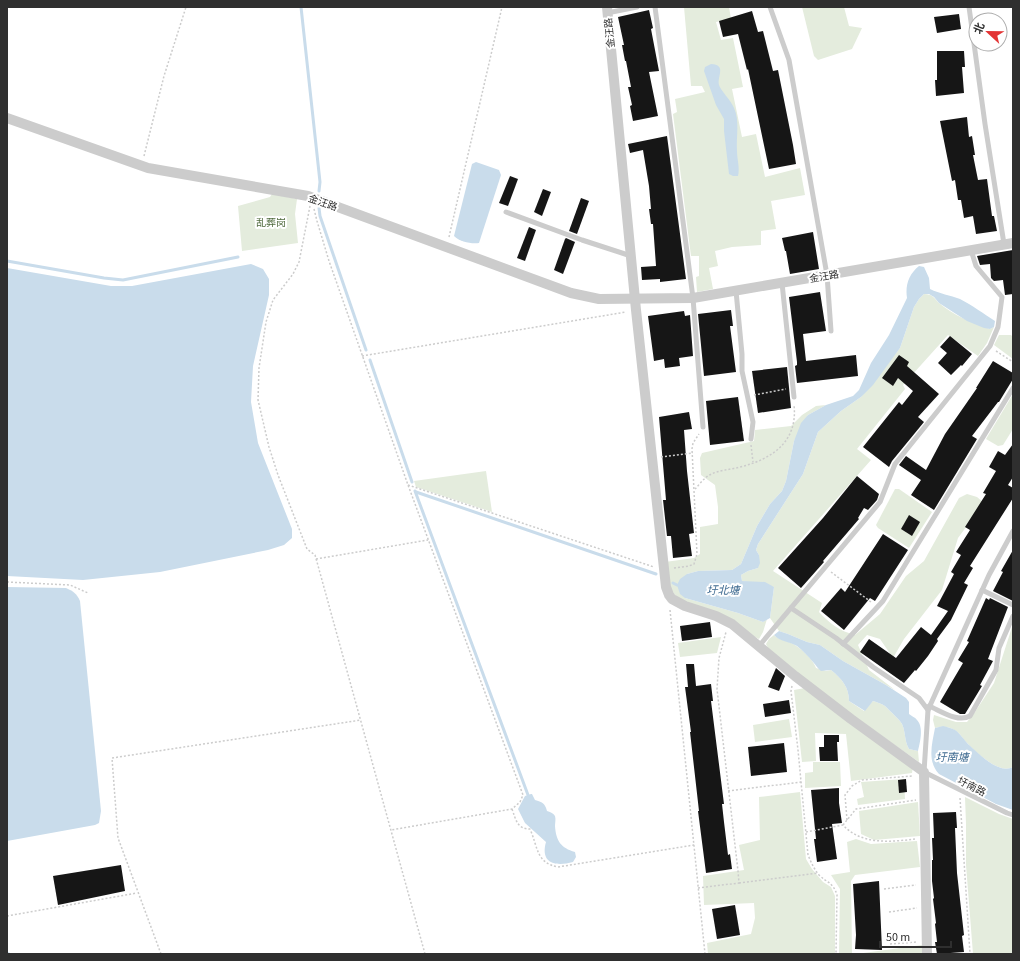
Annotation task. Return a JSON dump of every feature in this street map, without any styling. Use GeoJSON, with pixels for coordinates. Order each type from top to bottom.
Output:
{"type":"FeatureCollection","features":[{"type":"Feature","properties":{"kind":"street","name":"金汪路"},"geometry":{"type":"LineString","coordinates":[[607,10],[635,299]]}},
{"type":"Feature","properties":{"kind":"street","name":"金汪路"},"geometry":{"type":"LineString","coordinates":[[7,118],[156,170],[312,197],[571,293],[599,299],[693,298],[1009,244]]}},
{"type":"Feature","properties":{"kind":"street"},"geometry":{"type":"LineString","coordinates":[[635,299],[664,570],[669,595],[685,606],[716,616],[732,624],[795,676],[924,773],[927,954]]}},
{"type":"Feature","properties":{"kind":"lane"},"geometry":{"type":"LineString","coordinates":[[607,10],[637,7]]}},
{"type":"Feature","properties":{"kind":"lane"},"geometry":{"type":"LineString","coordinates":[[654,7],[693,298],[703,427]]}},
{"type":"Feature","properties":{"kind":"lane"},"geometry":{"type":"LineString","coordinates":[[770,7],[789,60],[827,275],[831,331]]}},
{"type":"Feature","properties":{"kind":"lane"},"geometry":{"type":"LineString","coordinates":[[969,7],[985,124],[1009,244]]}},
{"type":"Feature","properties":{"kind":"lane"},"geometry":{"type":"LineString","coordinates":[[506,212],[631,256]]}},
{"type":"Feature","properties":{"kind":"lane"},"geometry":{"type":"LineString","coordinates":[[759,646],[880,502],[895,464],[990,346],[998,327],[1002,297],[976,266],[971,250]]}},
{"type":"Feature","properties":{"kind":"lane"},"geometry":{"type":"LineString","coordinates":[[782,283],[794,397]]}},
{"type":"Feature","properties":{"kind":"lane"},"geometry":{"type":"LineString","coordinates":[[736,291],[742,354],[742,371],[746,396],[753,422],[751,439]]}},
{"type":"Feature","properties":{"kind":"lane"},"geometry":{"type":"LineString","coordinates":[[843,644],[883,602],[1013,388]]}},
{"type":"Feature","properties":{"kind":"lane"},"geometry":{"type":"LineString","coordinates":[[924,773],[928,708],[982,590],[1013,531]]}},
{"type":"Feature","properties":{"kind":"lane"},"geometry":{"type":"LineString","coordinates":[[982,590],[1013,605]]}},
{"type":"Feature","properties":{"kind":"lane"},"geometry":{"type":"LineString","coordinates":[[791,608],[843,644],[872,667],[919,698],[928,708],[965,719],[970,716],[996,670],[999,648],[1013,616]]}},
{"type":"Feature","properties":{"kind":"lane","name":"圩南路"},"geometry":{"type":"LineString","coordinates":[[924,773],[1013,815]]}},
{"type":"Feature","properties":{"kind":"path"},"geometry":{"type":"LineString","coordinates":[[141,166],[164,76],[186,7]]}},
{"type":"Feature","properties":{"kind":"path"},"geometry":{"type":"LineString","coordinates":[[447,247],[502,7]]}},
{"type":"Feature","properties":{"kind":"path"},"geometry":{"type":"LineString","coordinates":[[312,197],[316,221],[362,356],[428,540],[523,795],[520,802],[512,809],[391,830]]}},
{"type":"Feature","properties":{"kind":"path"},"geometry":{"type":"LineString","coordinates":[[312,197],[299,262],[293,274],[272,300],[266,322],[259,368],[258,400],[269,447],[278,474],[307,549],[315,554],[425,954]]}},
{"type":"Feature","properties":{"kind":"path"},"geometry":{"type":"LineString","coordinates":[[362,356],[636,310]]}},
{"type":"Feature","properties":{"kind":"path"},"geometry":{"type":"LineString","coordinates":[[990,346],[1013,362]]}},
{"type":"Feature","properties":{"kind":"path"},"geometry":{"type":"LineString","coordinates":[[746,396],[793,388]]}},
{"type":"Feature","properties":{"kind":"path"},"geometry":{"type":"LineString","coordinates":[[695,489],[708,476],[716,472],[741,467],[777,450],[789,437],[792,430],[795,415],[794,397]]}},
{"type":"Feature","properties":{"kind":"path"},"geometry":{"type":"LineString","coordinates":[[408,485],[664,570],[689,566],[694,564],[698,548],[693,443],[703,427]]}},
{"type":"Feature","properties":{"kind":"path"},"geometry":{"type":"LineString","coordinates":[[751,439],[754,462]]}},
{"type":"Feature","properties":{"kind":"path"},"geometry":{"type":"LineString","coordinates":[[652,458],[693,453]]}},
{"type":"Feature","properties":{"kind":"path"},"geometry":{"type":"LineString","coordinates":[[316,559],[428,540]]}},
{"type":"Feature","properties":{"kind":"path"},"geometry":{"type":"LineString","coordinates":[[825,568],[866,599],[879,606]]}},
{"type":"Feature","properties":{"kind":"path"},"geometry":{"type":"LineString","coordinates":[[7,582],[70,585],[88,593]]}},
{"type":"Feature","properties":{"kind":"path"},"geometry":{"type":"LineString","coordinates":[[670,610],[705,954]]}},
{"type":"Feature","properties":{"kind":"path"},"geometry":{"type":"LineString","coordinates":[[732,624],[726,632],[719,658],[717,689],[738,871],[738,883]]}},
{"type":"Feature","properties":{"kind":"path"},"geometry":{"type":"LineString","coordinates":[[795,676],[791,691],[808,855],[814,869],[835,887],[837,895],[836,954]]}},
{"type":"Feature","properties":{"kind":"path"},"geometry":{"type":"LineString","coordinates":[[161,954],[118,838],[112,758],[361,720]]}},
{"type":"Feature","properties":{"kind":"path"},"geometry":{"type":"LineString","coordinates":[[847,820],[845,795],[852,786],[862,780],[924,773]]}},
{"type":"Feature","properties":{"kind":"path"},"geometry":{"type":"LineString","coordinates":[[728,791],[801,782]]}},
{"type":"Feature","properties":{"kind":"path"},"geometry":{"type":"LineString","coordinates":[[959,790],[970,954]]}},
{"type":"Feature","properties":{"kind":"path"},"geometry":{"type":"LineString","coordinates":[[806,832],[843,825],[856,809],[924,799]]}},
{"type":"Feature","properties":{"kind":"path"},"geometry":{"type":"LineString","coordinates":[[512,809],[518,824],[524,829],[530,829],[540,858],[550,866],[558,867],[694,845]]}},
{"type":"Feature","properties":{"kind":"path"},"geometry":{"type":"LineString","coordinates":[[843,825],[856,834],[874,842],[905,841],[925,838]]}},
{"type":"Feature","properties":{"kind":"path"},"geometry":{"type":"LineString","coordinates":[[698,888],[818,873]]}},
{"type":"Feature","properties":{"kind":"path"},"geometry":{"type":"LineString","coordinates":[[884,889],[926,884]]}},
{"type":"Feature","properties":{"kind":"path"},"geometry":{"type":"LineString","coordinates":[[7,916],[138,893]]}},
{"type":"Feature","properties":{"kind":"path"},"geometry":{"type":"LineString","coordinates":[[889,912],[926,906]]}},
{"type":"Feature","properties":{"kind":"path"},"geometry":{"type":"LineString","coordinates":[[890,944],[927,941]]}},
{"type":"Feature","properties":{"kind":"green space"},"geometry":{"type":"Polygon","coordinates":[[[684,7],[729,7],[731,19],[716,22],[721,40],[733,38],[743,87],[732,89],[742,137],[756,134],[765,177],[800,168],[805,195],[771,201],[776,229],[761,231],[761,245],[732,247],[715,251],[718,266],[709,268],[713,289],[697,292],[696,277],[699,276],[699,256],[691,256],[673,114],[677,112],[675,99],[705,92],[702,86],[691,86],[684,7]]]}},
{"type":"Feature","properties":{"kind":"green space"},"geometry":{"type":"Polygon","coordinates":[[[802,7],[844,7],[849,26],[862,28],[852,49],[818,60],[814,56],[802,7]]]}},
{"type":"Feature","properties":{"kind":"green space","name":"乱葬岗"},"geometry":{"type":"Polygon","coordinates":[[[272,194],[297,199],[295,214],[298,243],[242,251],[238,206],[270,197],[272,194]]]}},
{"type":"Feature","properties":{"kind":"green space"},"geometry":{"type":"Polygon","coordinates":[[[924,294],[931,296],[944,307],[963,318],[990,329],[994,327],[987,343],[978,356],[948,335],[903,385],[905,389],[857,449],[871,460],[773,571],[822,603],[819,612],[827,620],[840,629],[855,635],[880,614],[906,576],[924,561],[959,498],[967,494],[977,497],[984,503],[958,538],[942,590],[904,639],[893,658],[880,639],[867,635],[858,645],[869,670],[895,690],[843,661],[820,645],[807,642],[779,631],[770,618],[774,587],[742,581],[741,575],[758,568],[759,555],[756,550],[758,544],[803,474],[818,432],[841,411],[861,397],[900,348],[914,307],[924,294]]]}},
{"type":"Feature","properties":{"kind":"green space"},"geometry":{"type":"Polygon","coordinates":[[[999,335],[1011,335],[1013,337],[1013,359],[994,345],[999,335]]]}},
{"type":"Feature","properties":{"kind":"green space"},"geometry":{"type":"Polygon","coordinates":[[[1013,394],[1013,429],[1003,445],[998,446],[986,439],[1013,394]]]}},
{"type":"Feature","properties":{"kind":"green space"},"geometry":{"type":"Polygon","coordinates":[[[826,405],[808,415],[794,441],[786,481],[782,491],[770,504],[757,526],[741,564],[732,570],[698,571],[687,574],[685,598],[738,613],[763,622],[767,619],[759,639],[678,598],[670,589],[665,562],[694,558],[700,554],[700,527],[718,524],[718,507],[715,485],[701,475],[700,458],[702,453],[754,441],[755,430],[791,426],[802,415],[816,406],[826,405]]]}},
{"type":"Feature","properties":{"kind":"green space"},"geometry":{"type":"Polygon","coordinates":[[[486,471],[492,512],[416,487],[414,481],[486,471]]]}},
{"type":"Feature","properties":{"kind":"green space"},"geometry":{"type":"Polygon","coordinates":[[[895,489],[899,489],[932,512],[909,548],[878,528],[876,525],[895,489]]]}},
{"type":"Feature","properties":{"kind":"green space"},"geometry":{"type":"Polygon","coordinates":[[[1013,624],[1013,767],[1007,769],[1001,768],[988,761],[953,729],[946,727],[935,728],[933,720],[934,715],[956,722],[967,722],[994,683],[1013,624]]]}},
{"type":"Feature","properties":{"kind":"green space"},"geometry":{"type":"Polygon","coordinates":[[[774,635],[802,650],[809,657],[816,668],[826,671],[831,670],[846,687],[849,701],[864,711],[873,701],[885,706],[901,722],[907,746],[909,749],[918,751],[919,762],[832,701],[768,648],[766,644],[774,635]]]}},
{"type":"Feature","properties":{"kind":"green space"},"geometry":{"type":"Polygon","coordinates":[[[721,637],[717,653],[680,657],[678,643],[721,637]]]}},
{"type":"Feature","properties":{"kind":"green space"},"geometry":{"type":"Polygon","coordinates":[[[805,688],[913,767],[912,773],[851,781],[846,734],[815,733],[816,761],[802,762],[794,690],[805,688]]]}},
{"type":"Feature","properties":{"kind":"green space"},"geometry":{"type":"Polygon","coordinates":[[[789,719],[792,737],[755,742],[753,725],[789,719]]]}},
{"type":"Feature","properties":{"kind":"green space"},"geometry":{"type":"Polygon","coordinates":[[[813,762],[840,762],[841,786],[805,788],[805,773],[813,772],[813,762]]]}},
{"type":"Feature","properties":{"kind":"green space"},"geometry":{"type":"Polygon","coordinates":[[[904,779],[905,799],[858,805],[857,799],[864,797],[861,782],[904,779]]]}},
{"type":"Feature","properties":{"kind":"green space"},"geometry":{"type":"Polygon","coordinates":[[[800,792],[806,859],[823,882],[831,887],[835,896],[835,954],[708,954],[707,943],[751,934],[755,918],[754,903],[704,905],[703,876],[744,870],[739,845],[760,840],[759,797],[800,792]]]}},
{"type":"Feature","properties":{"kind":"green space"},"geometry":{"type":"Polygon","coordinates":[[[965,797],[999,814],[1013,819],[1013,954],[973,954],[966,865],[965,797]]]}},
{"type":"Feature","properties":{"kind":"green space"},"geometry":{"type":"Polygon","coordinates":[[[918,802],[920,836],[874,840],[861,834],[859,811],[918,802]]]}},
{"type":"Feature","properties":{"kind":"green space"},"geometry":{"type":"Polygon","coordinates":[[[856,839],[871,844],[917,841],[920,867],[855,875],[851,881],[852,954],[839,954],[840,889],[831,875],[850,872],[847,842],[856,839]]]}},
{"type":"Feature","properties":{"kind":"green space"},"geometry":{"type":"Polygon","coordinates":[[[922,945],[922,954],[856,954],[922,945]]]}},
{"type":"Feature","properties":{"kind":"water"},"geometry":{"type":"Polygon","coordinates":[[[711,64],[719,66],[719,85],[721,90],[733,105],[736,113],[738,176],[729,174],[724,119],[716,105],[704,71],[705,67],[711,64]]]}},
{"type":"Feature","properties":{"kind":"water"},"geometry":{"type":"Polygon","coordinates":[[[476,162],[499,170],[501,175],[479,243],[473,243],[462,241],[454,236],[472,164],[476,162]]]}},
{"type":"Feature","properties":{"kind":"water"},"geometry":{"type":"Polygon","coordinates":[[[251,264],[263,269],[269,279],[269,295],[253,366],[251,402],[258,443],[292,529],[292,538],[284,545],[268,550],[160,572],[83,580],[7,576],[7,268],[111,286],[132,286],[251,264]]]}},
{"type":"Feature","properties":{"kind":"water","name":"圩北塘"},"geometry":{"type":"Polygon","coordinates":[[[919,266],[924,267],[929,278],[930,289],[960,299],[969,304],[995,321],[994,327],[990,329],[984,328],[967,321],[939,303],[929,294],[924,294],[919,299],[914,307],[900,348],[873,385],[861,397],[841,411],[818,432],[803,474],[758,544],[756,550],[759,555],[760,563],[758,568],[741,575],[742,581],[765,582],[774,587],[770,618],[763,622],[738,613],[685,598],[680,594],[677,585],[680,579],[687,574],[698,571],[732,570],[741,564],[757,526],[770,504],[782,491],[786,481],[794,441],[801,423],[808,415],[826,405],[853,396],[859,390],[871,363],[889,335],[907,298],[908,280],[919,266]]]}},
{"type":"Feature","properties":{"kind":"water"},"geometry":{"type":"Polygon","coordinates":[[[7,587],[66,588],[78,596],[80,601],[101,811],[99,823],[95,825],[7,841],[7,587]]]}},
{"type":"Feature","properties":{"kind":"water"},"geometry":{"type":"Polygon","coordinates":[[[779,631],[807,642],[820,645],[843,661],[906,698],[909,702],[909,714],[916,719],[920,727],[921,735],[918,751],[909,749],[906,743],[902,724],[885,706],[873,701],[865,711],[849,701],[846,687],[831,670],[821,671],[818,669],[807,655],[797,646],[774,635],[779,631]]]}},
{"type":"Feature","properties":{"kind":"water","name":"圩南塘"},"geometry":{"type":"Polygon","coordinates":[[[943,726],[957,731],[977,753],[995,766],[1007,769],[1013,767],[1013,810],[996,804],[939,774],[933,764],[931,752],[935,728],[943,726]]]}},
{"type":"Feature","properties":{"kind":"water"},"geometry":{"type":"Polygon","coordinates":[[[532,794],[535,800],[541,802],[547,811],[555,816],[555,826],[558,840],[563,846],[575,852],[576,857],[573,862],[560,864],[550,862],[545,855],[546,842],[525,823],[518,809],[525,796],[532,794]]]}},
{"type":"Feature","properties":{"kind":"building"},"geometry":{"type":"Polygon","coordinates":[[[649,10],[659,71],[649,72],[658,116],[633,121],[630,106],[632,105],[628,87],[631,87],[618,17],[649,10]]]}},
{"type":"Feature","properties":{"kind":"building"},"geometry":{"type":"Polygon","coordinates":[[[752,11],[758,32],[763,31],[773,71],[778,70],[796,164],[769,169],[748,69],[747,70],[738,34],[723,37],[719,21],[752,11]]]}},
{"type":"Feature","properties":{"kind":"building"},"geometry":{"type":"Polygon","coordinates":[[[959,14],[961,29],[937,33],[934,17],[959,14]]]}},
{"type":"Feature","properties":{"kind":"building"},"geometry":{"type":"Polygon","coordinates":[[[937,51],[964,51],[965,67],[962,67],[964,93],[936,96],[935,80],[937,80],[937,51]]]}},
{"type":"Feature","properties":{"kind":"building"},"geometry":{"type":"Polygon","coordinates":[[[967,117],[969,137],[972,136],[975,155],[973,155],[978,180],[987,179],[992,216],[994,216],[997,231],[976,234],[973,216],[964,218],[961,200],[958,200],[955,180],[952,181],[940,121],[967,117]]]}},
{"type":"Feature","properties":{"kind":"building"},"geometry":{"type":"Polygon","coordinates":[[[667,136],[686,279],[660,282],[660,279],[642,280],[641,267],[656,266],[653,224],[651,224],[649,209],[651,209],[649,186],[643,150],[630,153],[628,144],[667,136]]]}},
{"type":"Feature","properties":{"kind":"building"},"geometry":{"type":"Polygon","coordinates":[[[510,176],[518,179],[508,206],[499,203],[510,176]]]}},
{"type":"Feature","properties":{"kind":"building"},"geometry":{"type":"Polygon","coordinates":[[[543,189],[551,192],[542,216],[534,212],[543,189]]]}},
{"type":"Feature","properties":{"kind":"building"},"geometry":{"type":"Polygon","coordinates":[[[581,198],[589,201],[577,234],[569,231],[581,198]]]}},
{"type":"Feature","properties":{"kind":"building"},"geometry":{"type":"Polygon","coordinates":[[[529,227],[536,230],[525,261],[517,258],[529,227]]]}},
{"type":"Feature","properties":{"kind":"building"},"geometry":{"type":"Polygon","coordinates":[[[813,232],[819,269],[790,274],[782,238],[813,232]]]}},
{"type":"Feature","properties":{"kind":"building"},"geometry":{"type":"Polygon","coordinates":[[[566,238],[575,242],[563,274],[554,270],[566,238]]]}},
{"type":"Feature","properties":{"kind":"building"},"geometry":{"type":"Polygon","coordinates":[[[1013,250],[1013,294],[1005,295],[1003,280],[994,281],[991,278],[990,264],[980,265],[977,256],[1013,250]]]}},
{"type":"Feature","properties":{"kind":"building"},"geometry":{"type":"Polygon","coordinates":[[[820,292],[826,331],[803,334],[806,361],[856,355],[858,376],[797,383],[795,366],[797,365],[797,362],[789,297],[820,292]]]}},
{"type":"Feature","properties":{"kind":"building"},"geometry":{"type":"Polygon","coordinates":[[[731,310],[733,326],[730,326],[736,372],[704,376],[698,314],[731,310]]]}},
{"type":"Feature","properties":{"kind":"building"},"geometry":{"type":"Polygon","coordinates":[[[684,311],[685,316],[690,315],[693,356],[679,358],[680,366],[665,368],[664,359],[654,361],[648,316],[684,311]]]}},
{"type":"Feature","properties":{"kind":"building"},"geometry":{"type":"Polygon","coordinates":[[[950,336],[972,354],[962,366],[961,365],[951,375],[938,363],[947,353],[940,347],[950,336]]]}},
{"type":"Feature","properties":{"kind":"building"},"geometry":{"type":"Polygon","coordinates":[[[899,355],[909,362],[907,366],[939,394],[918,417],[924,422],[892,461],[889,467],[863,447],[899,402],[902,405],[913,391],[898,378],[893,386],[882,378],[899,355]]]}},
{"type":"Feature","properties":{"kind":"building"},"geometry":{"type":"Polygon","coordinates":[[[993,361],[1013,373],[1013,379],[999,402],[972,436],[977,439],[934,510],[911,495],[921,480],[899,465],[906,456],[926,470],[945,434],[977,388],[993,361]]]}},
{"type":"Feature","properties":{"kind":"building"},"geometry":{"type":"Polygon","coordinates":[[[787,367],[791,408],[758,413],[752,371],[787,367]]]}},
{"type":"Feature","properties":{"kind":"building"},"geometry":{"type":"Polygon","coordinates":[[[738,397],[744,441],[710,445],[706,401],[738,397]]]}},
{"type":"Feature","properties":{"kind":"building"},"geometry":{"type":"Polygon","coordinates":[[[689,412],[692,429],[684,430],[694,533],[689,534],[692,556],[673,558],[671,536],[667,536],[663,500],[666,500],[659,417],[689,412]]]}},
{"type":"Feature","properties":{"kind":"building"},"geometry":{"type":"Polygon","coordinates":[[[1013,444],[1013,477],[1008,485],[1013,488],[1013,498],[970,566],[973,568],[964,583],[968,585],[951,620],[937,639],[938,641],[928,656],[904,683],[860,652],[869,639],[896,658],[921,627],[931,635],[948,611],[937,606],[954,574],[951,572],[961,555],[956,552],[970,530],[965,527],[986,494],[983,493],[996,471],[989,467],[998,451],[1005,455],[1013,444]]]}},
{"type":"Feature","properties":{"kind":"building"},"geometry":{"type":"Polygon","coordinates":[[[857,476],[879,494],[877,500],[868,510],[864,508],[858,518],[859,519],[801,588],[778,568],[823,518],[857,476]]]}},
{"type":"Feature","properties":{"kind":"building"},"geometry":{"type":"Polygon","coordinates":[[[909,515],[920,522],[912,536],[901,529],[909,515]]]}},
{"type":"Feature","properties":{"kind":"building"},"geometry":{"type":"Polygon","coordinates":[[[883,534],[908,550],[875,601],[870,598],[844,630],[821,611],[841,588],[845,592],[883,534]]]}},
{"type":"Feature","properties":{"kind":"building"},"geometry":{"type":"Polygon","coordinates":[[[1013,550],[1013,601],[993,591],[1003,572],[1001,571],[1013,550]]]}},
{"type":"Feature","properties":{"kind":"building"},"geometry":{"type":"Polygon","coordinates":[[[986,598],[989,600],[990,598],[1008,607],[988,659],[993,661],[980,685],[982,686],[965,714],[960,714],[940,702],[963,663],[958,660],[969,642],[967,641],[986,598]]]}},
{"type":"Feature","properties":{"kind":"building"},"geometry":{"type":"Polygon","coordinates":[[[710,622],[712,637],[682,641],[680,626],[710,622]]]}},
{"type":"Feature","properties":{"kind":"building"},"geometry":{"type":"Polygon","coordinates":[[[686,664],[694,664],[696,686],[711,684],[713,701],[711,701],[724,804],[722,804],[724,822],[728,855],[730,854],[732,869],[706,873],[685,687],[688,687],[686,664]]]}},
{"type":"Feature","properties":{"kind":"building"},"geometry":{"type":"Polygon","coordinates":[[[776,668],[785,676],[779,691],[768,687],[776,668]]]}},
{"type":"Feature","properties":{"kind":"building"},"geometry":{"type":"Polygon","coordinates":[[[789,700],[791,713],[765,717],[763,704],[789,700]]]}},
{"type":"Feature","properties":{"kind":"building"},"geometry":{"type":"Polygon","coordinates":[[[824,735],[839,735],[839,742],[837,742],[838,761],[820,761],[819,747],[824,747],[824,735]]]}},
{"type":"Feature","properties":{"kind":"building"},"geometry":{"type":"Polygon","coordinates":[[[784,743],[787,772],[751,776],[748,747],[784,743]]]}},
{"type":"Feature","properties":{"kind":"building"},"geometry":{"type":"Polygon","coordinates":[[[906,779],[907,792],[899,793],[898,780],[906,779]]]}},
{"type":"Feature","properties":{"kind":"building"},"geometry":{"type":"Polygon","coordinates":[[[839,788],[839,803],[842,823],[832,824],[837,859],[817,862],[811,790],[839,788]]]}},
{"type":"Feature","properties":{"kind":"building"},"geometry":{"type":"Polygon","coordinates":[[[956,812],[957,828],[955,828],[957,873],[964,935],[962,936],[964,952],[937,954],[932,881],[932,838],[934,838],[933,813],[956,812]]]}},
{"type":"Feature","properties":{"kind":"building"},"geometry":{"type":"Polygon","coordinates":[[[121,865],[125,891],[58,905],[53,876],[121,865]]]}},
{"type":"Feature","properties":{"kind":"building"},"geometry":{"type":"Polygon","coordinates":[[[879,881],[882,950],[855,949],[856,935],[853,884],[879,881]]]}},
{"type":"Feature","properties":{"kind":"building"},"geometry":{"type":"Polygon","coordinates":[[[735,905],[740,935],[717,939],[712,909],[735,905]]]}},
{"type":"Feature","properties":{"kind":"waterway"},"geometry":{"type":"LineString","coordinates":[[301,7],[320,182],[319,191]]}},
{"type":"Feature","properties":{"kind":"waterway"},"geometry":{"type":"LineString","coordinates":[[319,208],[320,216],[366,350]]}},
{"type":"Feature","properties":{"kind":"waterway"},"geometry":{"type":"LineString","coordinates":[[7,261],[123,280],[238,257]]}},
{"type":"Feature","properties":{"kind":"waterway"},"geometry":{"type":"LineString","coordinates":[[370,360],[412,482]]}},
{"type":"Feature","properties":{"kind":"waterway"},"geometry":{"type":"LineString","coordinates":[[415,491],[528,795]]}},
{"type":"Feature","properties":{"kind":"waterway"},"geometry":{"type":"LineString","coordinates":[[416,492],[656,574]]}},
{"type":"Feature","properties":{"kind":"waterway"},"geometry":{"type":"LineString","coordinates":[[673,583],[677,585]]}}]}
